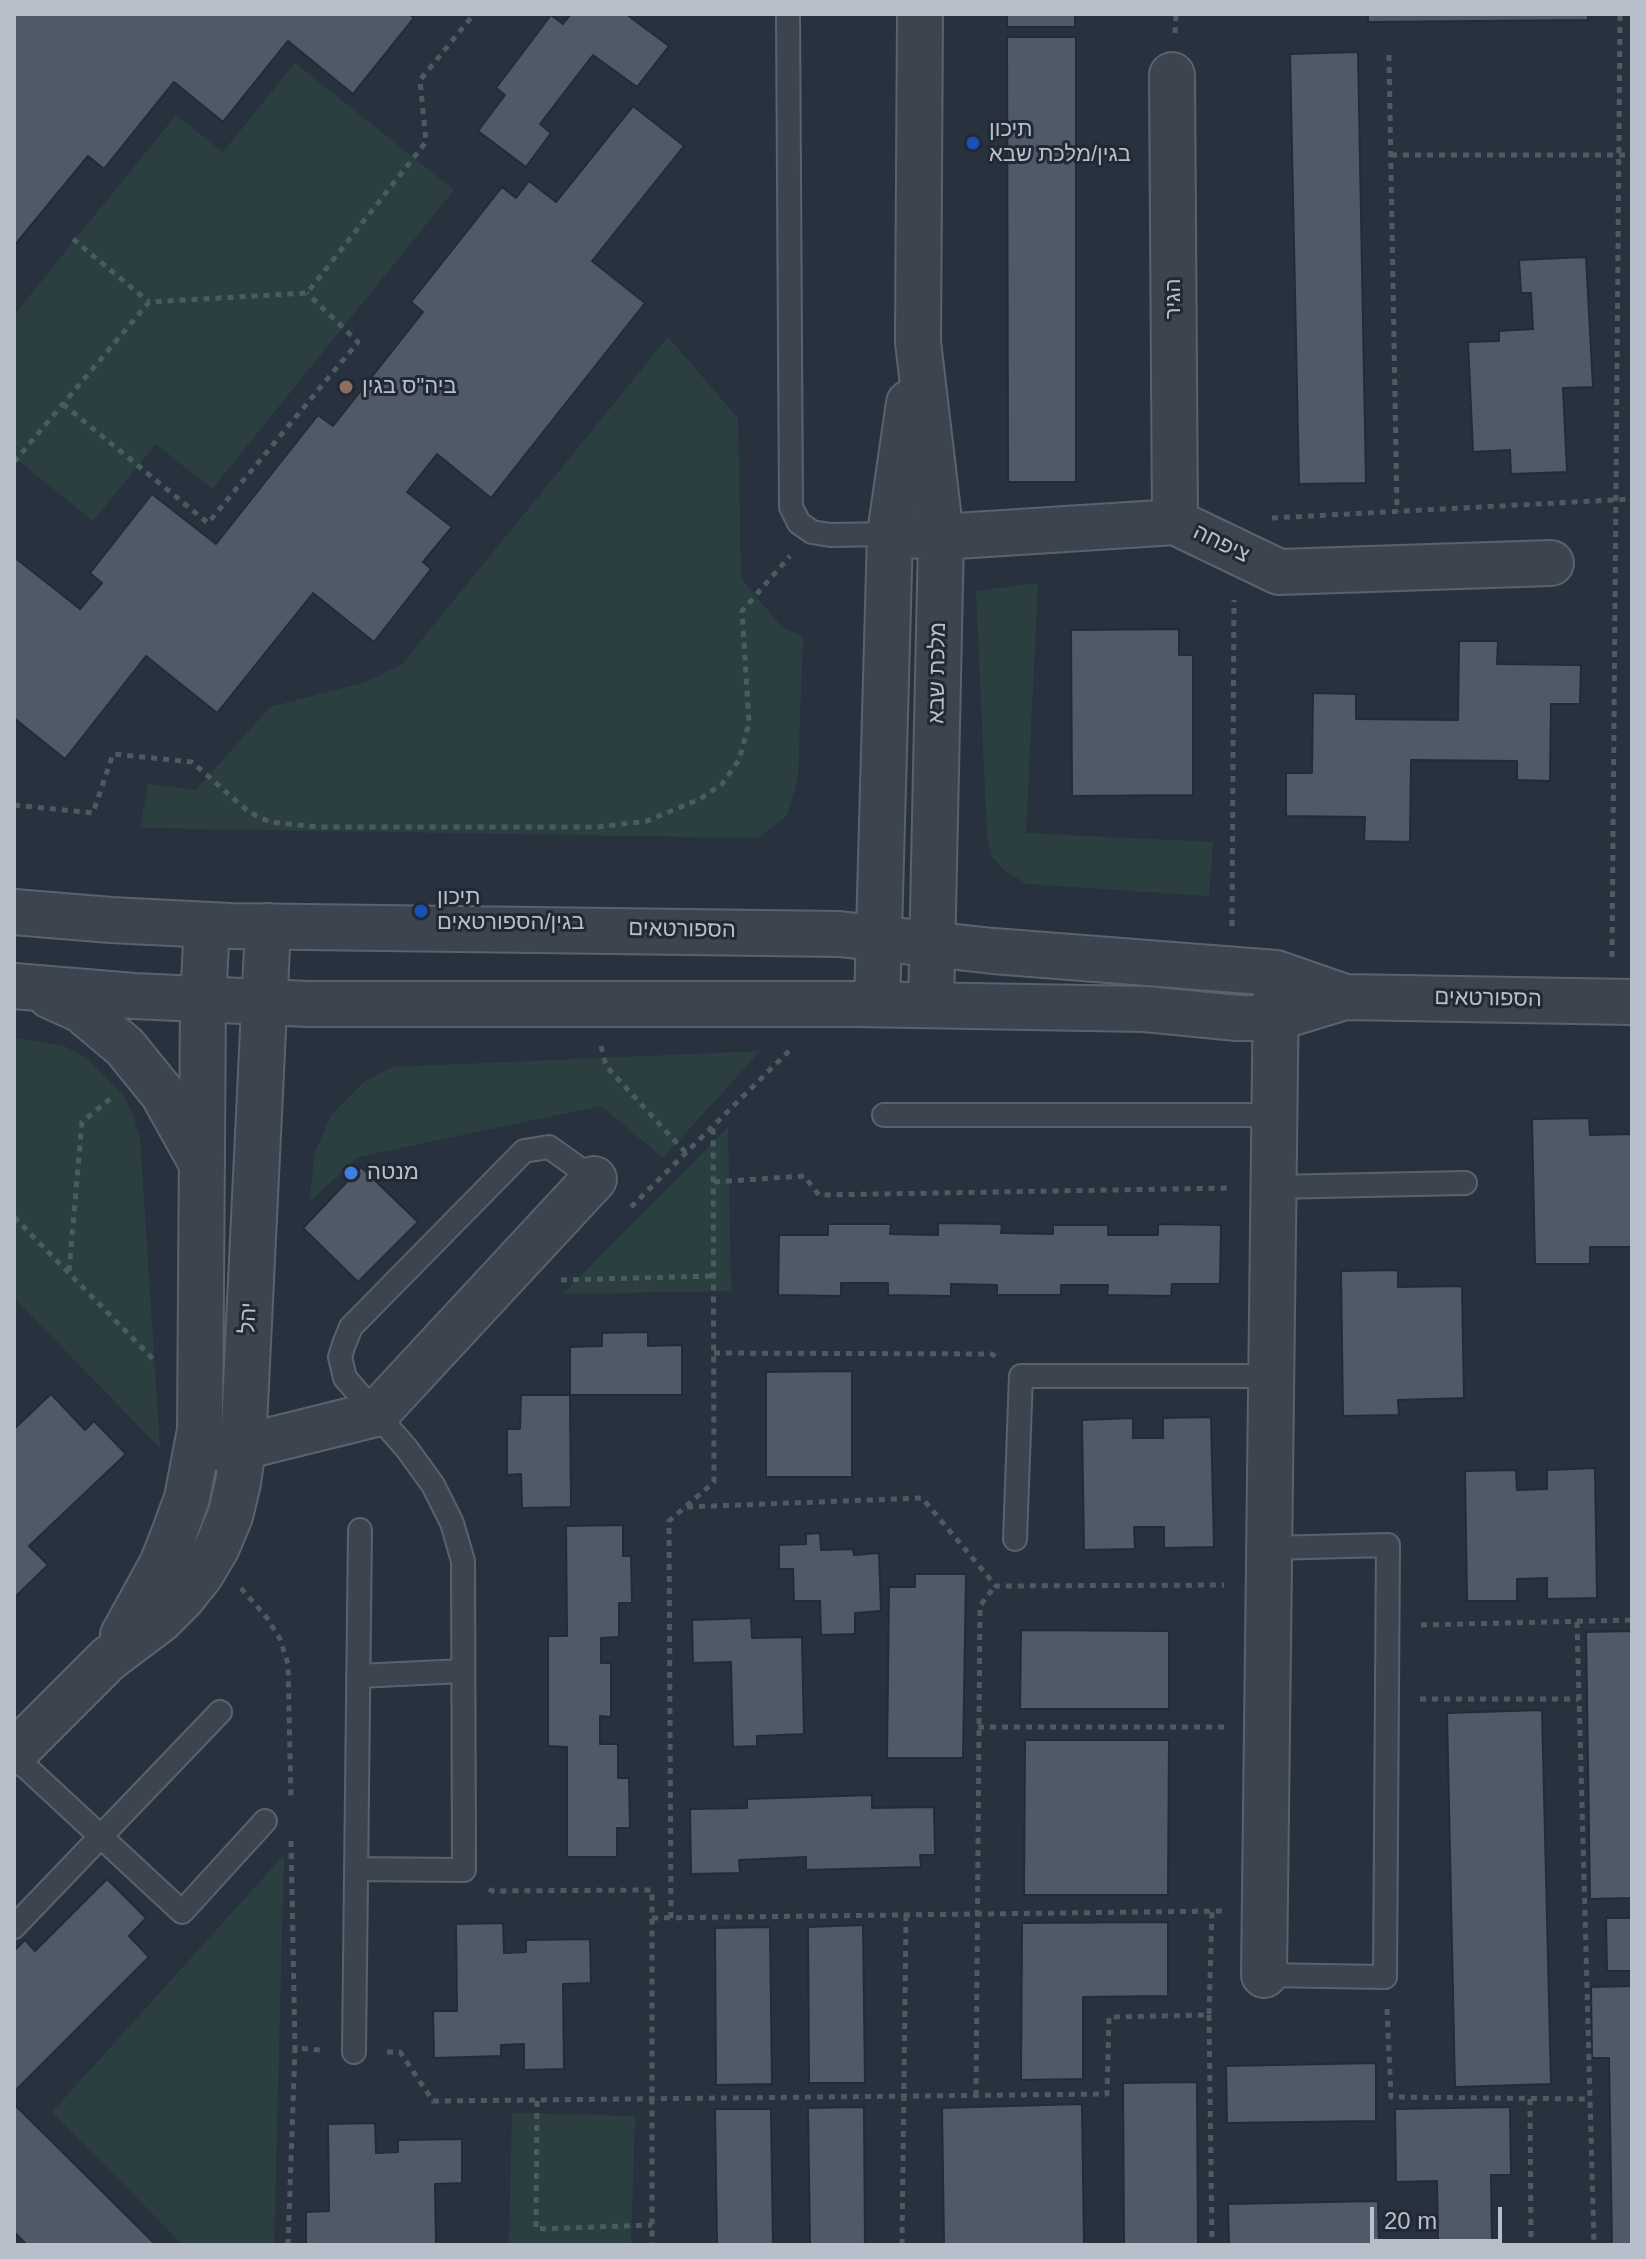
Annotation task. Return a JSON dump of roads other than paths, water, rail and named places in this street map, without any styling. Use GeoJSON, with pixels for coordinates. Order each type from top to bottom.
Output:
{"type":"FeatureCollection","features":[{"type":"Feature","properties":{"kind":"street","name":"מלכת שבא"},"geometry":{"type":"LineString","coordinates":[[920,14],[918,342],[941,537],[931,1005]]}},
{"type":"Feature","properties":{"kind":"street","name":"הגיר"},"geometry":{"type":"LineString","coordinates":[[1172,75],[1175,522]]}},
{"type":"Feature","properties":{"kind":"street","name":"מלכת שבא"},"geometry":{"type":"LineString","coordinates":[[877,1004],[890,534],[918,342]]}},
{"type":"Feature","properties":{"kind":"street","name":"ציפחה"},"geometry":{"type":"LineString","coordinates":[[890,534],[941,537],[1175,522],[1279,572],[1551,563]]}},
{"type":"Feature","properties":{"kind":"street","name":"הספורטאים"},"geometry":{"type":"LineString","coordinates":[[14,912],[207,925],[787,931],[1276,973],[1345,997]]}},
{"type":"Feature","properties":{"kind":"street","name":"יהל"},"geometry":{"type":"LineString","coordinates":[[108,1659],[162,1564],[187,1498],[199,1429],[203,1000],[207,925]]}},
{"type":"Feature","properties":{"kind":"street","name":"יהל"},"geometry":{"type":"LineString","coordinates":[[14,1754],[108,1659],[160,1620],[201,1574],[230,1516],[243,1447],[268,926]]}},
{"type":"Feature","properties":{"kind":"street"},"geometry":{"type":"LineString","coordinates":[[1264,1975],[1276,973]]}},
{"type":"Feature","properties":{"kind":"street","name":"הספורטאים"},"geometry":{"type":"LineString","coordinates":[[17,986],[264,1002],[401,1005],[877,1004],[1145,1009],[1237,1018],[1276,1018],[1345,997],[1622,1001]]}},
{"type":"Feature","properties":{"kind":"street"},"geometry":{"type":"LineString","coordinates":[[17,986],[81,1010],[125,1047],[179,1119],[202,1164]]}},
{"type":"Feature","properties":{"kind":"street"},"geometry":{"type":"LineString","coordinates":[[199,1429],[243,1447],[376,1414],[594,1179]]}},
{"type":"Feature","properties":{"kind":"lane"},"geometry":{"type":"LineString","coordinates":[[788,14],[790,496],[794,516],[812,532],[890,534]]}},
{"type":"Feature","properties":{"kind":"lane"},"geometry":{"type":"LineString","coordinates":[[884,1115],[1273,1115]]}},
{"type":"Feature","properties":{"kind":"lane"},"geometry":{"type":"LineString","coordinates":[[356,1869],[464,1870],[463,1561],[459,1541],[433,1485],[407,1449],[345,1378],[340,1357],[351,1327],[524,1151],[549,1147],[594,1179]]}},
{"type":"Feature","properties":{"kind":"lane"},"geometry":{"type":"LineString","coordinates":[[1272,1187],[1465,1183]]}},
{"type":"Feature","properties":{"kind":"lane"},"geometry":{"type":"LineString","coordinates":[[1015,1539],[1021,1376],[1270,1376]]}},
{"type":"Feature","properties":{"kind":"lane"},"geometry":{"type":"LineString","coordinates":[[354,2052],[360,1530]]}},
{"type":"Feature","properties":{"kind":"lane"},"geometry":{"type":"LineString","coordinates":[[1264,1975],[1385,1977],[1388,1545],[1268,1567]]}},
{"type":"Feature","properties":{"kind":"lane"},"geometry":{"type":"LineString","coordinates":[[358,1676],[463,1671]]}},
{"type":"Feature","properties":{"kind":"lane"},"geometry":{"type":"LineString","coordinates":[[14,1927],[220,1712]]}},
{"type":"Feature","properties":{"kind":"lane"},"geometry":{"type":"LineString","coordinates":[[14,1754],[182,1912],[265,1821]]}},
{"type":"Feature","properties":{"kind":"place","name":"תיכון בגין/מלכת שבא"},"geometry":{"type":"Point","coordinates":[973,143]}},
{"type":"Feature","properties":{"kind":"place","name":"ביה\"ס בגין"},"geometry":{"type":"Point","coordinates":[346,387]}},
{"type":"Feature","properties":{"kind":"place","name":"תיכון בגין/הספורטאים"},"geometry":{"type":"Point","coordinates":[421,911]}},
{"type":"Feature","properties":{"kind":"place","name":"מנטה"},"geometry":{"type":"Point","coordinates":[351,1173]}}]}
